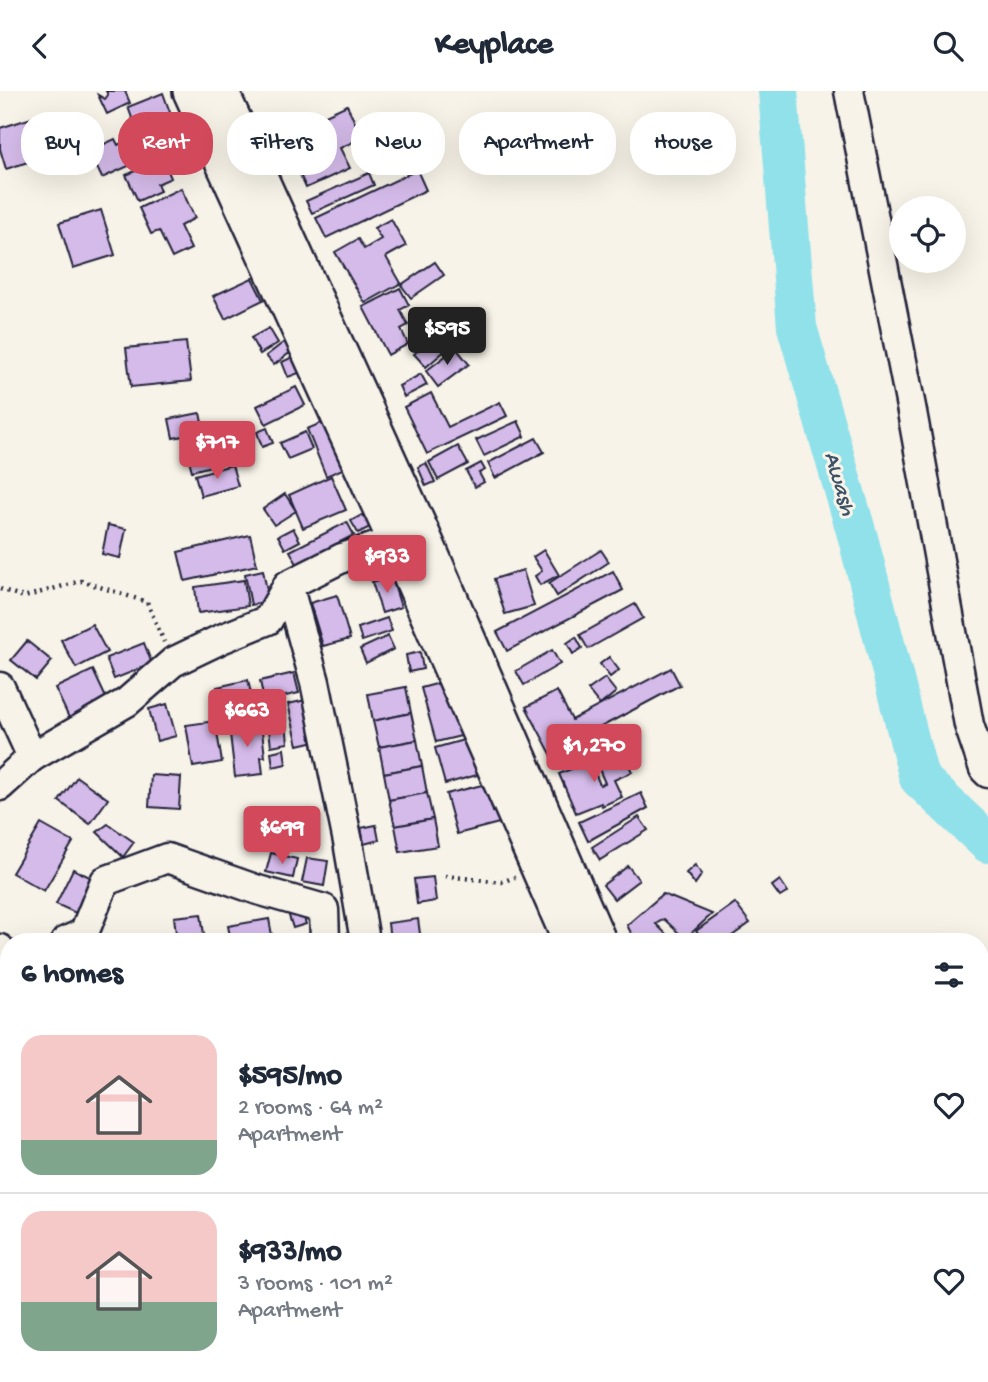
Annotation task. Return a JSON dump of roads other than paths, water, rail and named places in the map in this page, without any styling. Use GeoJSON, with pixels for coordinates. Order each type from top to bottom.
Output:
{"type":"FeatureCollection","features":[{"type":"Feature","properties":{"kind":"main road"},"geometry":{"type":"LineString","coordinates":[[191,91],[409,536],[594,933]]}},
{"type":"Feature","properties":{"kind":"main road"},"geometry":{"type":"LineString","coordinates":[[219,91],[409,536],[538,867],[567,933]]}},
{"type":"Feature","properties":{"kind":"street"},"geometry":{"type":"LineString","coordinates":[[849,91],[912,412],[969,725],[984,769],[988,773]]}},
{"type":"Feature","properties":{"kind":"street"},"geometry":{"type":"LineString","coordinates":[[0,786],[32,757],[127,702],[173,662],[268,620],[288,585],[342,558],[409,536]]}},
{"type":"Feature","properties":{"kind":"street"},"geometry":{"type":"LineString","coordinates":[[288,585],[315,682],[364,933]]}},
{"type":"Feature","properties":{"kind":"street"},"geometry":{"type":"LineString","coordinates":[[0,687],[32,757]]}},
{"type":"Feature","properties":{"kind":"street"},"geometry":{"type":"LineString","coordinates":[[84,933],[105,881],[167,858],[258,890],[324,909],[325,933]]}},
{"type":"Feature","properties":{"kind":"waterway","name":"Awash"},"geometry":{"type":"LineString","coordinates":[[778,91],[797,327],[858,538],[919,778],[988,843]]}}]}
